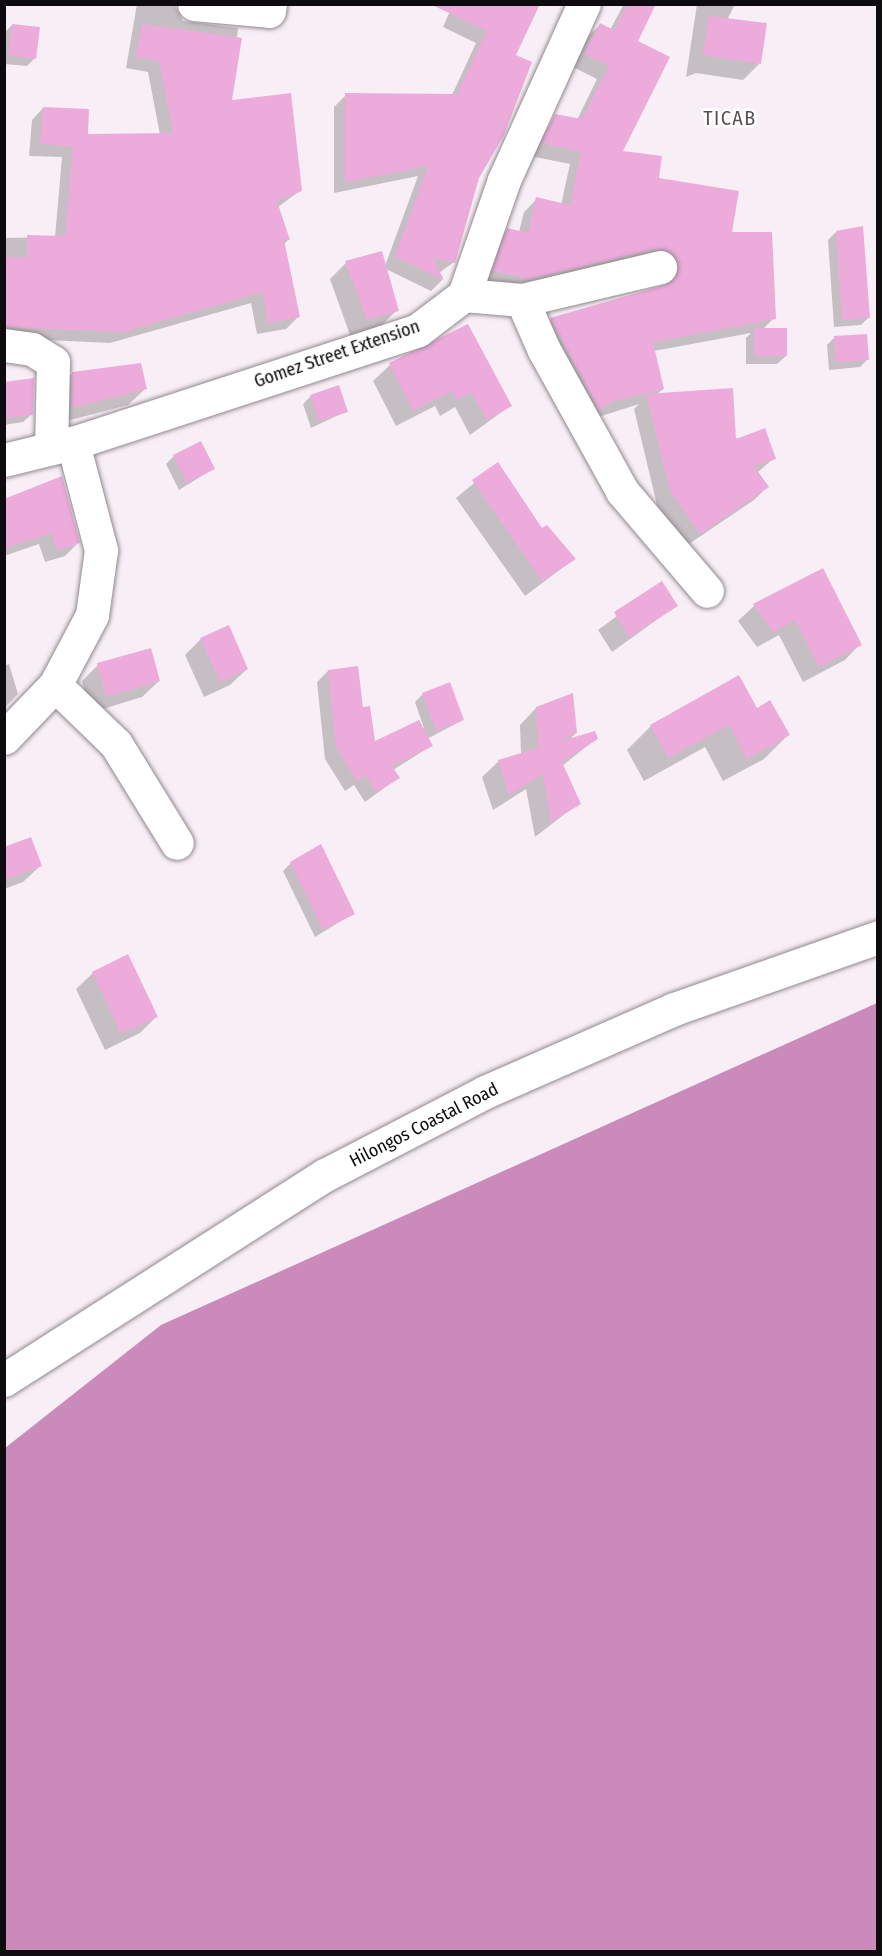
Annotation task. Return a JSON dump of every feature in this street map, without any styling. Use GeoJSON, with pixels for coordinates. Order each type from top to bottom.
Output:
{"type":"FeatureCollection","features":[{"type":"Feature","properties":{"kind":"street"},"geometry":{"type":"LineString","coordinates":[[194,4],[269,11],[270,4]]}},
{"type":"Feature","properties":{"kind":"street"},"geometry":{"type":"LineString","coordinates":[[584,4],[504,180],[464,295],[522,300],[660,267]]}},
{"type":"Feature","properties":{"kind":"street","name":"Gomez Street Extension"},"geometry":{"type":"LineString","coordinates":[[4,460],[62,446],[418,330],[464,295]]}},
{"type":"Feature","properties":{"kind":"street"},"geometry":{"type":"LineString","coordinates":[[522,300],[544,350],[622,491],[706,591]]}},
{"type":"Feature","properties":{"kind":"street"},"geometry":{"type":"LineString","coordinates":[[4,345],[33,349],[53,362],[62,446],[101,550],[92,615],[55,685],[4,738]]}},
{"type":"Feature","properties":{"kind":"street"},"geometry":{"type":"LineString","coordinates":[[55,685],[116,744],[177,843]]}},
{"type":"Feature","properties":{"kind":"street","name":"Hilongos Coastal Road"},"geometry":{"type":"LineString","coordinates":[[4,1380],[325,1175],[485,1092],[674,1009],[878,937]]}},
{"type":"Feature","properties":{"kind":"shaded area"},"geometry":{"type":"Polygon","coordinates":[[[877,1003],[877,1951],[5,1951],[5,1448],[161,1325],[877,1003]]]}},
{"type":"Feature","properties":{"kind":"building"},"geometry":{"type":"Polygon","coordinates":[[[430,4],[540,4],[516,55],[532,62],[504,135],[479,178],[455,263],[433,258],[444,280],[395,257],[428,166],[345,182],[345,93],[457,94],[487,31],[430,4]]]}},
{"type":"Feature","properties":{"kind":"building"},"geometry":{"type":"Polygon","coordinates":[[[628,4],[656,4],[638,41],[670,57],[623,151],[662,156],[659,178],[739,191],[732,232],[772,232],[776,319],[653,342],[664,389],[613,401],[599,410],[550,318],[665,285],[678,273],[674,255],[656,249],[530,279],[492,271],[507,228],[528,233],[536,197],[570,205],[581,152],[541,143],[555,114],[582,119],[609,66],[584,54],[600,23],[614,30],[628,4]]]}},
{"type":"Feature","properties":{"kind":"building"},"geometry":{"type":"Polygon","coordinates":[[[709,16],[767,23],[761,64],[703,55],[709,16]]]}},
{"type":"Feature","properties":{"kind":"building"},"geometry":{"type":"Polygon","coordinates":[[[12,24],[40,27],[36,59],[8,55],[12,24]]]}},
{"type":"Feature","properties":{"kind":"building"},"geometry":{"type":"Polygon","coordinates":[[[142,24],[242,38],[232,100],[291,93],[302,191],[277,201],[290,240],[284,240],[300,317],[268,323],[262,292],[123,332],[4,327],[4,257],[27,257],[27,235],[65,236],[73,146],[40,144],[43,107],[89,109],[88,134],[173,133],[159,61],[136,57],[142,24]]]}},
{"type":"Feature","properties":{"kind":"building"},"geometry":{"type":"Polygon","coordinates":[[[863,226],[870,318],[842,320],[836,231],[863,226]]]}},
{"type":"Feature","properties":{"kind":"building"},"geometry":{"type":"Polygon","coordinates":[[[382,251],[399,311],[367,320],[345,261],[382,251]]]}},
{"type":"Feature","properties":{"kind":"building"},"geometry":{"type":"Polygon","coordinates":[[[468,324],[512,406],[487,420],[471,392],[457,400],[452,391],[413,411],[389,363],[468,324]]]}},
{"type":"Feature","properties":{"kind":"building"},"geometry":{"type":"Polygon","coordinates":[[[754,328],[787,328],[787,356],[754,356],[754,328]]]}},
{"type":"Feature","properties":{"kind":"building"},"geometry":{"type":"Polygon","coordinates":[[[867,334],[869,360],[836,362],[834,336],[867,334]]]}},
{"type":"Feature","properties":{"kind":"building"},"geometry":{"type":"Polygon","coordinates":[[[141,363],[147,389],[71,408],[72,372],[141,363]]]}},
{"type":"Feature","properties":{"kind":"building"},"geometry":{"type":"Polygon","coordinates":[[[34,378],[33,415],[4,418],[4,382],[34,378]]]}},
{"type":"Feature","properties":{"kind":"building"},"geometry":{"type":"Polygon","coordinates":[[[339,385],[348,412],[319,421],[310,395],[339,385]]]}},
{"type":"Feature","properties":{"kind":"building"},"geometry":{"type":"Polygon","coordinates":[[[733,388],[736,439],[765,428],[776,459],[754,466],[769,487],[700,534],[670,491],[646,394],[733,388]]]}},
{"type":"Feature","properties":{"kind":"building"},"geometry":{"type":"Polygon","coordinates":[[[201,441],[215,469],[187,483],[173,455],[201,441]]]}},
{"type":"Feature","properties":{"kind":"building"},"geometry":{"type":"Polygon","coordinates":[[[498,462],[542,528],[547,525],[576,559],[542,581],[472,480],[498,462]]]}},
{"type":"Feature","properties":{"kind":"building"},"geometry":{"type":"Polygon","coordinates":[[[62,476],[80,543],[57,550],[52,533],[4,548],[4,499],[62,476]]]}},
{"type":"Feature","properties":{"kind":"building"},"geometry":{"type":"Polygon","coordinates":[[[823,568],[862,645],[819,667],[795,620],[773,632],[753,604],[823,568]]]}},
{"type":"Feature","properties":{"kind":"building"},"geometry":{"type":"Polygon","coordinates":[[[662,581],[678,606],[629,637],[614,612],[662,581]]]}},
{"type":"Feature","properties":{"kind":"building"},"geometry":{"type":"Polygon","coordinates":[[[229,625],[248,669],[220,682],[200,638],[229,625]]]}},
{"type":"Feature","properties":{"kind":"building"},"geometry":{"type":"Polygon","coordinates":[[[151,648],[160,681],[106,697],[97,663],[151,648]]]}},
{"type":"Feature","properties":{"kind":"building"},"geometry":{"type":"Polygon","coordinates":[[[358,666],[363,707],[370,706],[375,741],[419,720],[433,746],[392,766],[400,778],[377,792],[365,775],[357,781],[336,747],[328,670],[358,666]]]}},
{"type":"Feature","properties":{"kind":"building"},"geometry":{"type":"Polygon","coordinates":[[[739,675],[757,708],[770,700],[790,735],[747,759],[729,725],[668,758],[650,725],[739,675]]]}},
{"type":"Feature","properties":{"kind":"building"},"geometry":{"type":"Polygon","coordinates":[[[450,682],[464,720],[436,731],[422,693],[450,682]]]}},
{"type":"Feature","properties":{"kind":"building"},"geometry":{"type":"Polygon","coordinates":[[[573,693],[577,733],[554,743],[595,731],[598,739],[562,762],[581,804],[551,822],[543,774],[509,795],[498,760],[538,748],[536,707],[573,693]]]}},
{"type":"Feature","properties":{"kind":"building"},"geometry":{"type":"Polygon","coordinates":[[[31,837],[42,866],[4,880],[4,847],[31,837]]]}},
{"type":"Feature","properties":{"kind":"building"},"geometry":{"type":"Polygon","coordinates":[[[321,844],[355,914],[323,930],[290,862],[321,844]]]}},
{"type":"Feature","properties":{"kind":"building"},"geometry":{"type":"Polygon","coordinates":[[[128,954],[158,1017],[121,1034],[92,972],[128,954]]]}},
{"type":"Feature","properties":{"kind":"district","name":"TICAB"},"geometry":{"type":"Point","coordinates":[730,118]}}]}
